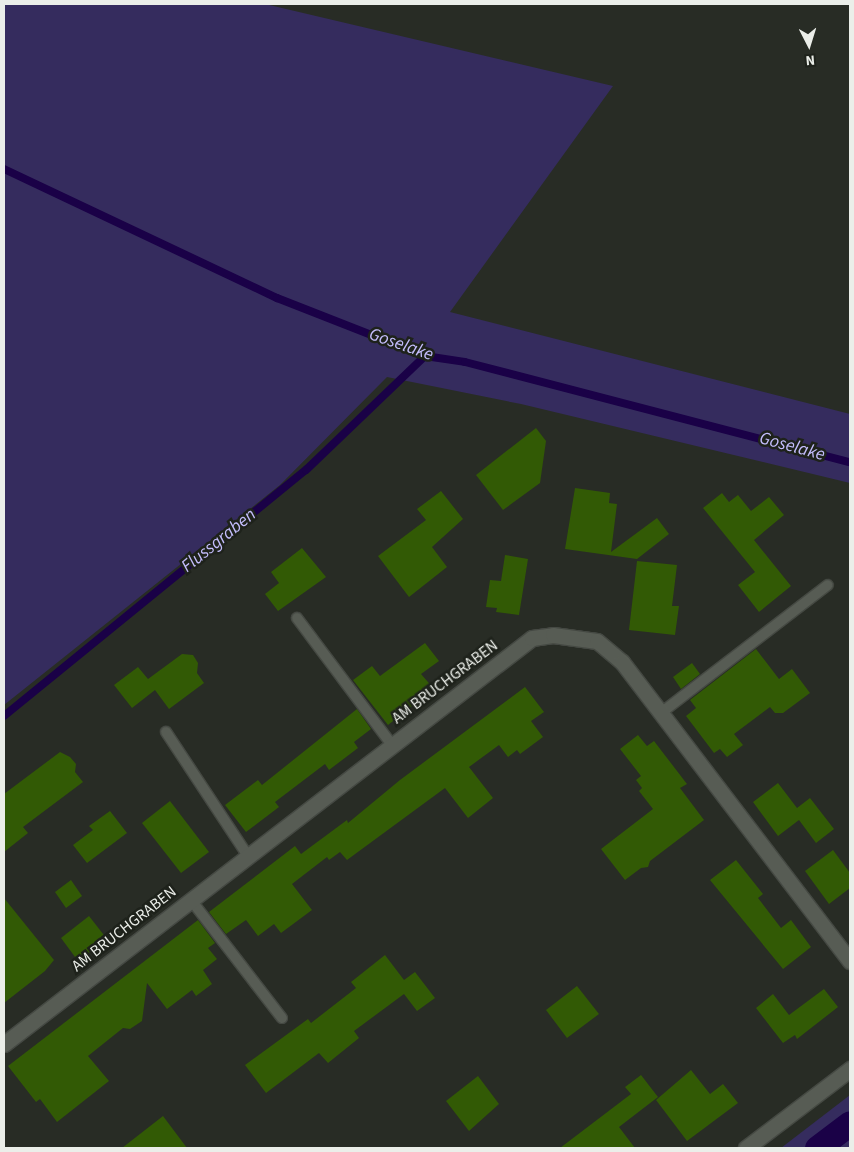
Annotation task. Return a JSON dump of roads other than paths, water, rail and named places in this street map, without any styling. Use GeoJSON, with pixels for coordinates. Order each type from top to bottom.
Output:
{"type":"FeatureCollection","features":[{"type":"Feature","properties":{"kind":"street","name":"AM BRUCHGRABEN"},"geometry":{"type":"LineString","coordinates":[[4,1044],[532,638],[553,635],[597,641],[622,662],[850,961]]}},
{"type":"Feature","properties":{"kind":"street"},"geometry":{"type":"LineString","coordinates":[[746,1148],[850,1069]]}},
{"type":"Feature","properties":{"kind":"lane"},"geometry":{"type":"LineString","coordinates":[[661,713],[828,585]]}},
{"type":"Feature","properties":{"kind":"lane"},"geometry":{"type":"LineString","coordinates":[[297,618],[392,745]]}},
{"type":"Feature","properties":{"kind":"lane"},"geometry":{"type":"LineString","coordinates":[[166,732],[248,856]]}},
{"type":"Feature","properties":{"kind":"lane"},"geometry":{"type":"LineString","coordinates":[[191,900],[282,1018]]}},
{"type":"Feature","properties":{"kind":"waterway","name":"Goselake"},"geometry":{"type":"LineString","coordinates":[[4,169],[277,298],[425,356],[465,362],[850,462]]}},
{"type":"Feature","properties":{"kind":"waterway","name":"Flussgraben"},"geometry":{"type":"LineString","coordinates":[[4,716],[306,470],[425,356]]}},
{"type":"Feature","properties":{"kind":"waterway"},"geometry":{"type":"LineString","coordinates":[[817,1148],[850,1123]]}}]}
